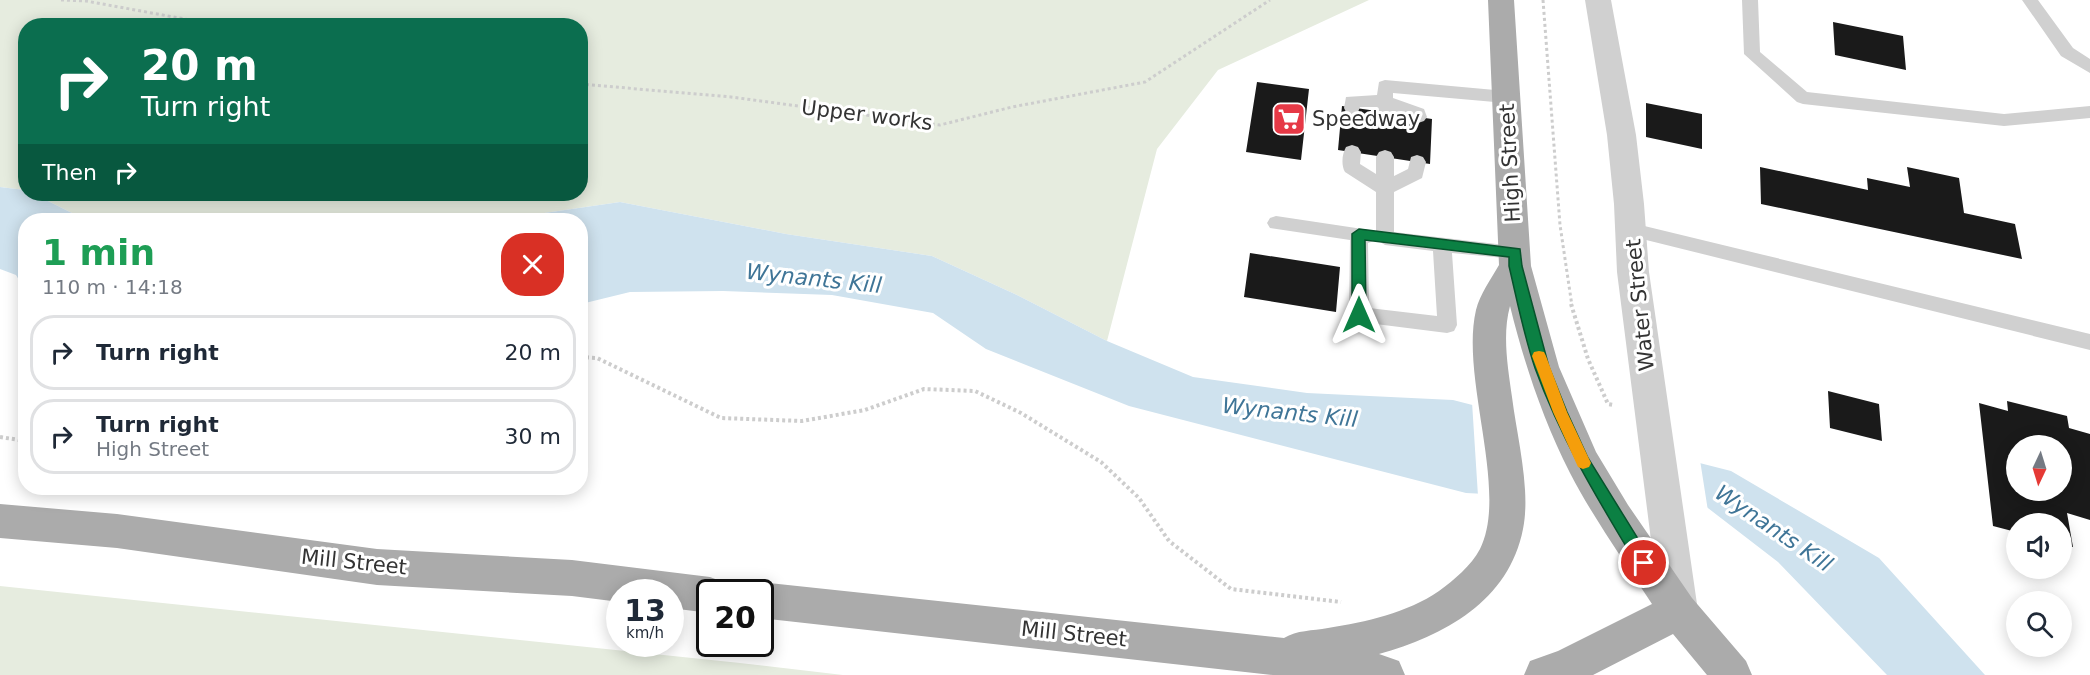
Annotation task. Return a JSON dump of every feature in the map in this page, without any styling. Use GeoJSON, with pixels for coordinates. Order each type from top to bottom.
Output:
{"type":"FeatureCollection","features":[{"type":"Feature","properties":{"kind":"main road","name":"High Street"},"geometry":{"type":"LineString","coordinates":[[1501,0],[1515,259],[1542,367],[1583,462],[1615,517],[1679,611],[1732,675]]}},
{"type":"Feature","properties":{"kind":"main road"},"geometry":{"type":"LineString","coordinates":[[1263,654],[1316,649],[1366,640],[1413,625],[1448,607],[1476,586],[1495,558],[1504,531],[1506,499],[1492,359],[1492,310],[1515,259]]}},
{"type":"Feature","properties":{"kind":"main road","name":"Mill Street"},"geometry":{"type":"LineString","coordinates":[[0,521],[117,531],[377,567],[572,578],[696,592]]}},
{"type":"Feature","properties":{"kind":"main road","name":"Mill Street"},"geometry":{"type":"LineString","coordinates":[[774,602],[1263,654],[1385,675]]}},
{"type":"Feature","properties":{"kind":"main road"},"geometry":{"type":"LineString","coordinates":[[1544,675],[1564,669],[1679,611]]}},
{"type":"Feature","properties":{"kind":"street","name":"Water Street"},"geometry":{"type":"LineString","coordinates":[[1598,0],[1609,55],[1632,230],[1633,272],[1679,611]]}},
{"type":"Feature","properties":{"kind":"lane"},"geometry":{"type":"LineString","coordinates":[[1750,0],[1752,54],[1803,98],[2004,120],[2090,112]]}},
{"type":"Feature","properties":{"kind":"lane"},"geometry":{"type":"LineString","coordinates":[[2030,0],[2067,52],[2090,67]]}},
{"type":"Feature","properties":{"kind":"lane"},"geometry":{"type":"LineString","coordinates":[[1385,107],[1385,86],[1506,97]]}},
{"type":"Feature","properties":{"kind":"lane"},"geometry":{"type":"LineString","coordinates":[[1352,108],[1352,101],[1418,113],[1418,117]]}},
{"type":"Feature","properties":{"kind":"lane"},"geometry":{"type":"LineString","coordinates":[[1352,152],[1351,167],[1385,189]]}},
{"type":"Feature","properties":{"kind":"lane"},"geometry":{"type":"LineString","coordinates":[[1385,157],[1385,238]]}},
{"type":"Feature","properties":{"kind":"lane"},"geometry":{"type":"LineString","coordinates":[[1385,189],[1416,173],[1417,162]]}},
{"type":"Feature","properties":{"kind":"lane"},"geometry":{"type":"LineString","coordinates":[[1276,223],[1442,244],[1515,259]]}},
{"type":"Feature","properties":{"kind":"lane"},"geometry":{"type":"LineString","coordinates":[[1632,230],[2090,342]]}},
{"type":"Feature","properties":{"kind":"lane"},"geometry":{"type":"LineString","coordinates":[[1359,234],[1359,315],[1447,325],[1442,244]]}},
{"type":"Feature","properties":{"kind":"path"},"geometry":{"type":"LineString","coordinates":[[61,0],[86,1],[179,18]]}},
{"type":"Feature","properties":{"kind":"path","name":"Upper works"},"geometry":{"type":"LineString","coordinates":[[588,85],[732,97],[940,125],[1012,107],[1145,82],[1270,0]]}},
{"type":"Feature","properties":{"kind":"path"},"geometry":{"type":"LineString","coordinates":[[1543,0],[1560,225],[1573,315],[1588,359],[1608,404],[1652,413]]}},
{"type":"Feature","properties":{"kind":"path"},"geometry":{"type":"LineString","coordinates":[[588,357],[597,358],[721,418],[802,421],[865,410],[924,389],[975,391],[1021,413],[1101,462],[1139,498],[1169,541],[1231,589],[1339,603],[1350,602]]}},
{"type":"Feature","properties":{"kind":"path"},"geometry":{"type":"LineString","coordinates":[[0,437],[18,440]]}},
{"type":"Feature","properties":{"kind":"shaded area"},"geometry":{"type":"Polygon","coordinates":[[[0,0],[1369,0],[1218,70],[1157,149],[1107,341],[1017,295],[932,256],[786,234],[620,202],[544,213],[72,213],[48,201],[588,201],[588,18],[18,18],[18,189],[0,187],[0,0]]]}},
{"type":"Feature","properties":{"kind":"shaded area"},"geometry":{"type":"Polygon","coordinates":[[[0,586],[606,649],[606,657],[682,657],[843,675],[0,675],[0,586]]]}},
{"type":"Feature","properties":{"kind":"water"},"geometry":{"type":"Polygon","coordinates":[[[0,187],[18,189],[18,201],[48,201],[72,213],[18,213],[18,278],[16,275],[0,269],[0,187]]]}},
{"type":"Feature","properties":{"kind":"water","name":"Wynants Kill"},"geometry":{"type":"Polygon","coordinates":[[[620,202],[786,234],[932,256],[1017,295],[1107,341],[1193,377],[1307,393],[1453,400],[1731,471],[1879,558],[1985,675],[1887,675],[1778,562],[1704,505],[1466,493],[1129,406],[986,349],[933,313],[832,295],[723,291],[630,292],[588,302],[588,213],[544,213],[620,202]]]}},
{"type":"Feature","properties":{"kind":"pier"},"geometry":{"type":"Polygon","coordinates":[[[1472,402],[1700,460],[1708,511],[1703,508],[1478,496],[1472,402]]]}},
{"type":"Feature","properties":{"kind":"building"},"geometry":{"type":"Polygon","coordinates":[[[1833,22],[1903,36],[1906,70],[1835,55],[1833,22]]]}},
{"type":"Feature","properties":{"kind":"building"},"geometry":{"type":"Polygon","coordinates":[[[1257,82],[1309,89],[1301,160],[1246,152],[1257,82]]]}},
{"type":"Feature","properties":{"kind":"building"},"geometry":{"type":"Polygon","coordinates":[[[1646,103],[1702,114],[1702,149],[1646,137],[1646,103]]]}},
{"type":"Feature","properties":{"kind":"building"},"geometry":{"type":"Polygon","coordinates":[[[1342,106],[1432,119],[1430,164],[1338,150],[1342,106]]]}},
{"type":"Feature","properties":{"kind":"building"},"geometry":{"type":"Polygon","coordinates":[[[1760,167],[1868,190],[1867,178],[1910,187],[1907,167],[1959,178],[1964,213],[2015,224],[2022,259],[1761,204],[1760,167]]]}},
{"type":"Feature","properties":{"kind":"building"},"geometry":{"type":"Polygon","coordinates":[[[1250,253],[1340,267],[1336,312],[1244,297],[1250,253]]]}},
{"type":"Feature","properties":{"kind":"building"},"geometry":{"type":"Polygon","coordinates":[[[1828,391],[1879,404],[1882,441],[1830,428],[1828,391]]]}},
{"type":"Feature","properties":{"kind":"building"},"geometry":{"type":"Polygon","coordinates":[[[2007,401],[2067,416],[2069,428],[2090,434],[2090,520],[2072,513],[2006,513],[2006,529],[1993,526],[1979,403],[2008,411],[2007,401]]]}},
{"type":"Feature","properties":{"kind":"slow traffic"},"geometry":{"type":"LineString","coordinates":[[1539,356],[1560,412],[1583,463]]}},
{"type":"Feature","properties":{"kind":"place","name":"Speedway"},"geometry":{"type":"Point","coordinates":[1289,119]}},
{"type":"Feature","properties":{"kind":"route"},"geometry":{"type":"LineString","coordinates":[[1359,315],[1359,234],[1515,252],[1515,266],[1542,367],[1560,412],[1583,462],[1644,563]]}}]}
